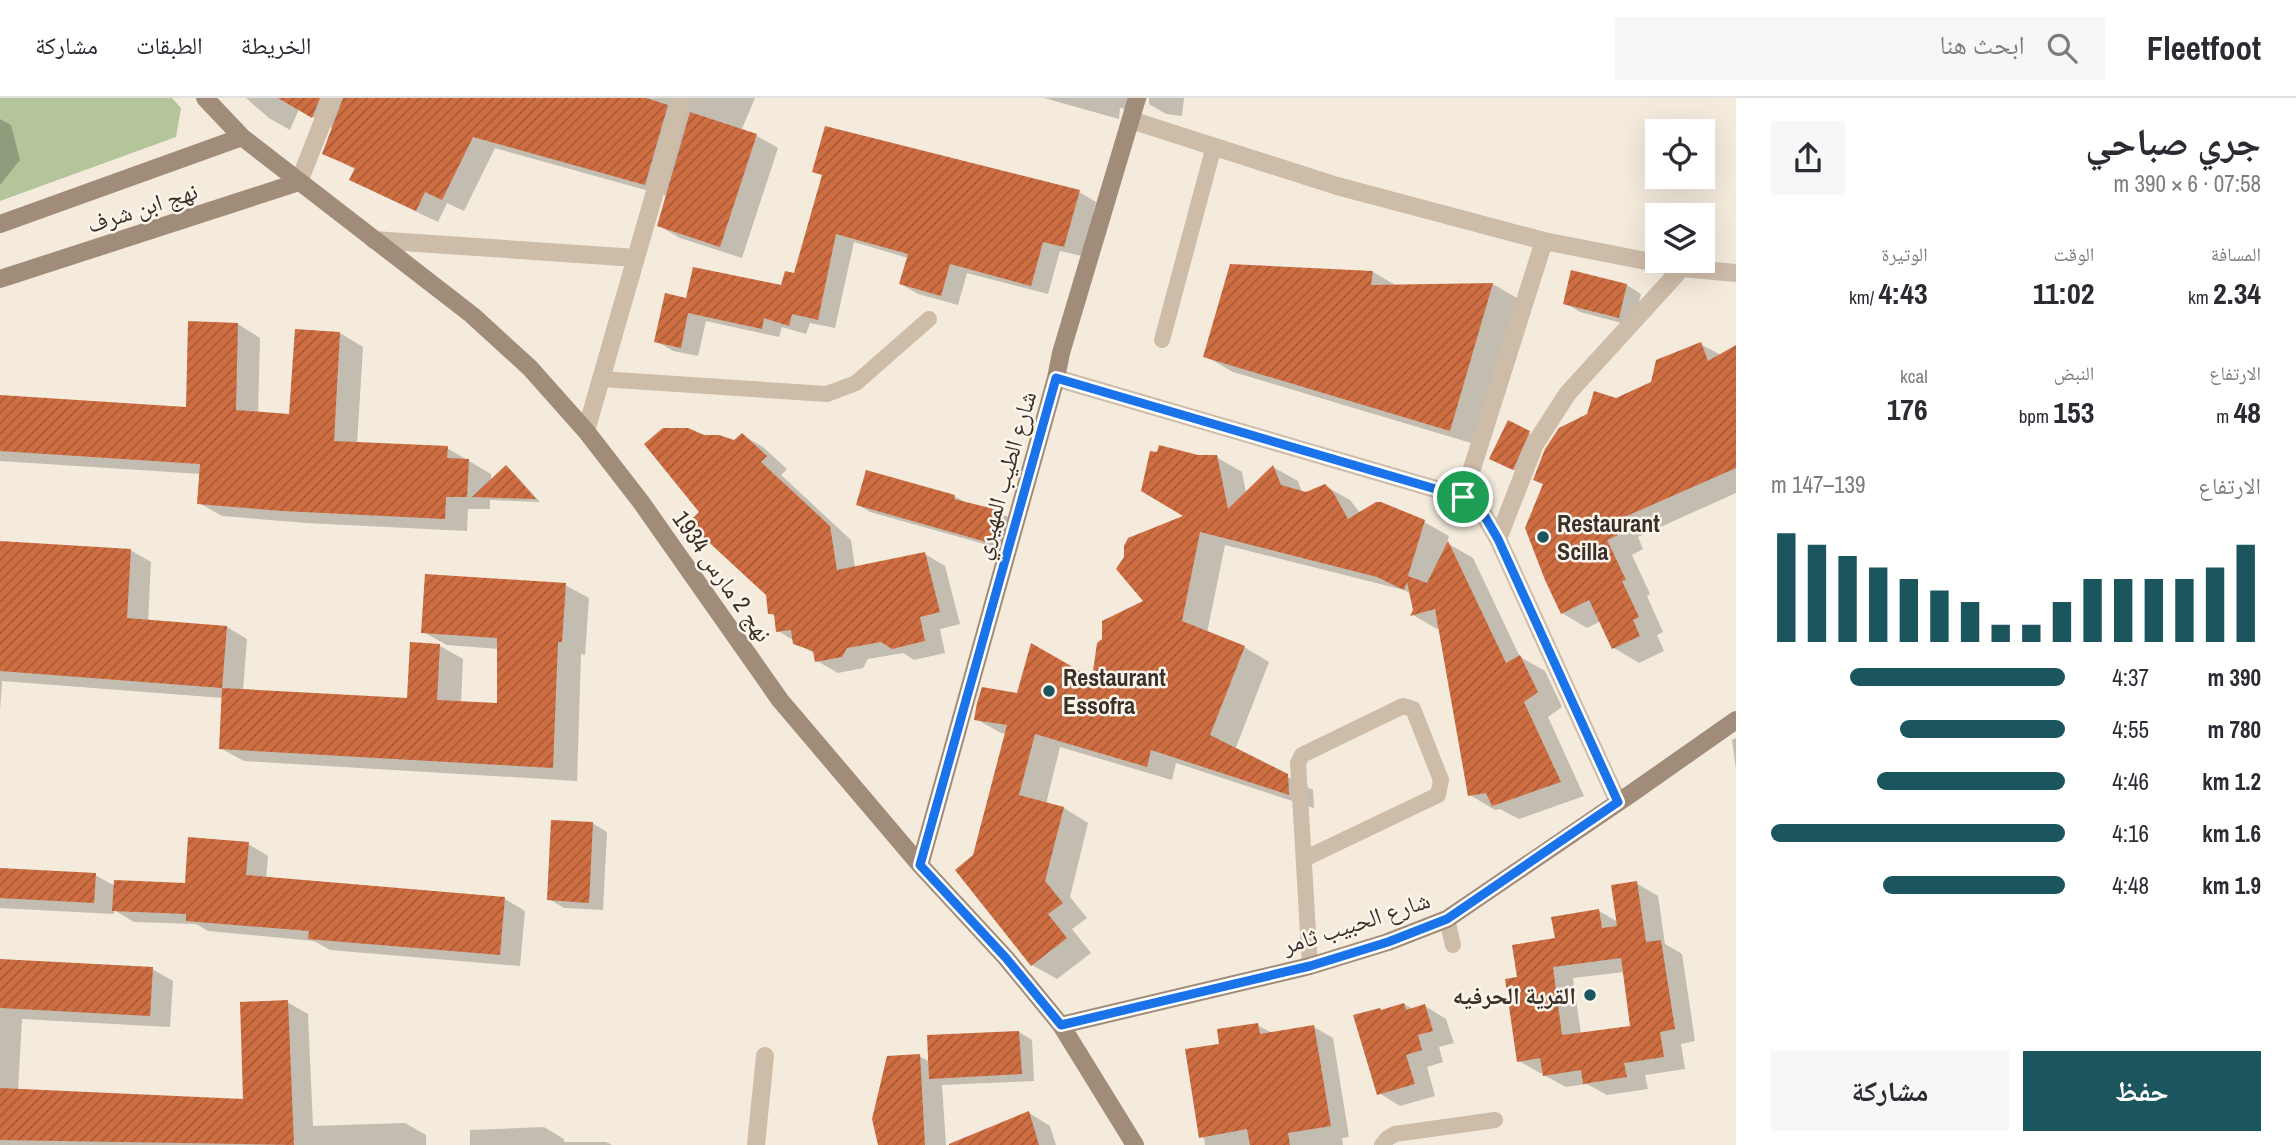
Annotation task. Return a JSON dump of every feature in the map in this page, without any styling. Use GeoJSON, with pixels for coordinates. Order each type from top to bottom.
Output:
{"type":"FeatureCollection","features":[{"type":"Feature","properties":{"kind":"street","name":"نهج 2 مارس 1934"},"geometry":{"type":"LineString","coordinates":[[205,98],[242,137],[472,315],[530,368],[586,431],[641,502],[780,700],[920,865],[1006,958],[1061,1025],[1135,1145]]}},
{"type":"Feature","properties":{"kind":"street"},"geometry":{"type":"LineString","coordinates":[[299,182],[332,98]]}},
{"type":"Feature","properties":{"kind":"street"},"geometry":{"type":"LineString","coordinates":[[586,431],[682,98]]}},
{"type":"Feature","properties":{"kind":"street","name":"شارع الطيب المهيري"},"geometry":{"type":"LineString","coordinates":[[920,865],[1061,353],[1137,98]]}},
{"type":"Feature","properties":{"kind":"street"},"geometry":{"type":"LineString","coordinates":[[1131,120],[1337,186],[1544,241],[1645,261]]}},
{"type":"Feature","properties":{"kind":"street","name":"نهج ابن شرف"},"geometry":{"type":"LineString","coordinates":[[0,224],[242,137]]}},
{"type":"Feature","properties":{"kind":"street","name":"نهج ابن شرف"},"geometry":{"type":"LineString","coordinates":[[0,279],[299,182]]}},
{"type":"Feature","properties":{"kind":"street"},"geometry":{"type":"LineString","coordinates":[[374,240],[636,258]]}},
{"type":"Feature","properties":{"kind":"street"},"geometry":{"type":"LineString","coordinates":[[1463,497],[1544,241]]}},
{"type":"Feature","properties":{"kind":"street"},"geometry":{"type":"LineString","coordinates":[[1715,271],[1736,273]]}},
{"type":"Feature","properties":{"kind":"street"},"geometry":{"type":"LineString","coordinates":[[1498,539],[1535,444],[1569,393],[1677,273]]}},
{"type":"Feature","properties":{"kind":"street"},"geometry":{"type":"LineString","coordinates":[[1056,378],[1463,497],[1484,515],[1498,539],[1618,802]]}},
{"type":"Feature","properties":{"kind":"street","name":"شارع الحبيب ثامر"},"geometry":{"type":"LineString","coordinates":[[1061,1025],[1310,966],[1388,942],[1447,919],[1736,720]]}},
{"type":"Feature","properties":{"kind":"street"},"geometry":{"type":"LineString","coordinates":[[756,1145],[765,1056]]}},
{"type":"Feature","properties":{"kind":"lane"},"geometry":{"type":"LineString","coordinates":[[1162,340],[1214,146]]}},
{"type":"Feature","properties":{"kind":"lane"},"geometry":{"type":"LineString","coordinates":[[601,379],[827,394],[856,383],[929,319]]}},
{"type":"Feature","properties":{"kind":"lane"},"geometry":{"type":"LineString","coordinates":[[1304,859],[1438,795],[1441,780],[1413,709],[1403,706],[1302,755],[1298,763],[1310,966]]}},
{"type":"Feature","properties":{"kind":"lane"},"geometry":{"type":"LineString","coordinates":[[1447,919],[1453,945]]}},
{"type":"Feature","properties":{"kind":"lane"},"geometry":{"type":"LineString","coordinates":[[1382,1145],[1395,1134],[1495,1120]]}},
{"type":"Feature","properties":{"kind":"green space"},"geometry":{"type":"Polygon","coordinates":[[[0,98],[172,98],[181,108],[176,137],[0,201],[0,98]]]}},
{"type":"Feature","properties":{"kind":"building"},"geometry":{"type":"Polygon","coordinates":[[[278,98],[320,98],[312,118],[278,98]]]}},
{"type":"Feature","properties":{"kind":"building"},"geometry":{"type":"Polygon","coordinates":[[[343,98],[646,98],[668,105],[645,185],[473,137],[442,200],[425,192],[416,211],[349,180],[355,168],[322,154],[343,98]]]}},
{"type":"Feature","properties":{"kind":"building"},"geometry":{"type":"Polygon","coordinates":[[[690,112],[757,134],[720,247],[657,226],[690,112]]]}},
{"type":"Feature","properties":{"kind":"building"},"geometry":{"type":"Polygon","coordinates":[[[825,126],[1080,190],[1064,247],[1043,242],[1031,286],[950,264],[941,296],[899,284],[908,254],[836,234],[818,320],[792,314],[789,326],[764,318],[762,329],[688,313],[681,348],[654,342],[665,293],[686,298],[693,267],[781,285],[785,271],[794,273],[822,175],[812,172],[825,126]]]}},
{"type":"Feature","properties":{"kind":"building"},"geometry":{"type":"Polygon","coordinates":[[[1230,264],[1373,271],[1371,285],[1493,283],[1450,431],[1203,357],[1230,264]]]}},
{"type":"Feature","properties":{"kind":"building"},"geometry":{"type":"Polygon","coordinates":[[[1571,270],[1627,284],[1619,318],[1563,304],[1571,270]]]}},
{"type":"Feature","properties":{"kind":"building"},"geometry":{"type":"Polygon","coordinates":[[[188,321],[238,323],[236,410],[289,414],[295,329],[340,332],[334,441],[448,446],[447,458],[469,459],[467,497],[446,497],[445,519],[197,504],[200,464],[0,451],[0,395],[186,407],[188,321]]]}},
{"type":"Feature","properties":{"kind":"building"},"geometry":{"type":"Polygon","coordinates":[[[1701,342],[1708,361],[1736,345],[1736,468],[1613,522],[1618,535],[1607,540],[1626,580],[1622,581],[1639,617],[1633,620],[1640,636],[1612,649],[1589,600],[1561,614],[1545,580],[1525,528],[1543,484],[1533,480],[1545,449],[1559,428],[1587,414],[1594,391],[1616,398],[1651,382],[1656,360],[1701,342]]]}},
{"type":"Feature","properties":{"kind":"building"},"geometry":{"type":"Polygon","coordinates":[[[1508,420],[1530,431],[1513,470],[1489,459],[1508,420]]]}},
{"type":"Feature","properties":{"kind":"building"},"geometry":{"type":"Polygon","coordinates":[[[663,428],[688,428],[704,435],[719,435],[734,440],[742,433],[767,456],[761,462],[830,526],[837,570],[925,552],[940,612],[920,617],[925,641],[892,649],[881,642],[847,648],[842,657],[815,662],[813,651],[793,644],[791,630],[776,632],[774,614],[768,614],[766,595],[688,523],[699,512],[644,444],[663,428]]]}},
{"type":"Feature","properties":{"kind":"building"},"geometry":{"type":"Polygon","coordinates":[[[1159,445],[1198,455],[1217,455],[1228,509],[1273,465],[1281,485],[1306,492],[1325,484],[1333,492],[1348,519],[1376,502],[1381,502],[1425,520],[1408,576],[1427,583],[1448,541],[1506,663],[1520,655],[1538,692],[1524,702],[1561,782],[1492,806],[1486,793],[1468,796],[1435,609],[1410,616],[1413,610],[1407,582],[1404,590],[1377,577],[1200,532],[1182,621],[1245,646],[1210,735],[1288,774],[1289,795],[1151,750],[1147,767],[1035,734],[1019,795],[1064,807],[1045,881],[1063,903],[1048,914],[1067,938],[1031,966],[955,870],[973,855],[1007,725],[974,720],[977,703],[982,687],[1017,693],[1031,643],[1092,678],[1097,643],[1102,639],[1102,621],[1143,601],[1116,569],[1124,557],[1124,546],[1128,538],[1183,516],[1141,491],[1150,451],[1157,452],[1159,445]]]}},
{"type":"Feature","properties":{"kind":"building"},"geometry":{"type":"Polygon","coordinates":[[[506,465],[536,499],[472,497],[506,465]]]}},
{"type":"Feature","properties":{"kind":"building"},"geometry":{"type":"Polygon","coordinates":[[[866,470],[955,495],[954,499],[998,510],[990,543],[856,505],[866,470]]]}},
{"type":"Feature","properties":{"kind":"building"},"geometry":{"type":"Polygon","coordinates":[[[0,541],[131,549],[127,618],[227,626],[222,688],[0,671],[0,541]]]}},
{"type":"Feature","properties":{"kind":"building"},"geometry":{"type":"Polygon","coordinates":[[[425,574],[566,583],[562,642],[558,642],[553,768],[219,749],[222,688],[407,698],[410,642],[440,644],[437,700],[497,703],[497,638],[421,633],[425,574]]]}},
{"type":"Feature","properties":{"kind":"building"},"geometry":{"type":"Polygon","coordinates":[[[551,820],[593,822],[589,903],[547,900],[551,820]]]}},
{"type":"Feature","properties":{"kind":"building"},"geometry":{"type":"Polygon","coordinates":[[[188,837],[249,842],[246,875],[505,897],[500,955],[308,939],[309,931],[186,921],[186,914],[112,911],[114,880],[185,883],[188,837]]]}},
{"type":"Feature","properties":{"kind":"building"},"geometry":{"type":"Polygon","coordinates":[[[0,868],[96,873],[94,903],[0,898],[0,868]]]}},
{"type":"Feature","properties":{"kind":"building"},"geometry":{"type":"Polygon","coordinates":[[[1637,881],[1646,942],[1661,940],[1675,1029],[1660,1032],[1664,1057],[1624,1063],[1627,1077],[1583,1084],[1581,1070],[1543,1076],[1540,1058],[1517,1062],[1505,979],[1517,977],[1512,945],[1555,938],[1551,917],[1599,909],[1602,928],[1617,926],[1611,885],[1637,881]],[[1621,958],[1553,967],[1562,1035],[1630,1026],[1621,958]]]}},
{"type":"Feature","properties":{"kind":"building"},"geometry":{"type":"Polygon","coordinates":[[[0,959],[153,967],[150,1016],[0,1008],[0,959]]]}},
{"type":"Feature","properties":{"kind":"building"},"geometry":{"type":"Polygon","coordinates":[[[288,1000],[294,1145],[0,1140],[0,1088],[243,1099],[240,1002],[288,1000]]]}},
{"type":"Feature","properties":{"kind":"building"},"geometry":{"type":"Polygon","coordinates":[[[1404,1003],[1406,1010],[1425,1004],[1433,1031],[1418,1035],[1422,1050],[1406,1055],[1415,1084],[1377,1095],[1353,1015],[1404,1003]]]}},
{"type":"Feature","properties":{"kind":"building"},"geometry":{"type":"Polygon","coordinates":[[[1258,1023],[1260,1034],[1314,1025],[1331,1126],[1288,1133],[1290,1145],[1250,1145],[1247,1129],[1199,1138],[1185,1049],[1219,1044],[1217,1029],[1258,1023]]]}},
{"type":"Feature","properties":{"kind":"building"},"geometry":{"type":"Polygon","coordinates":[[[1019,1031],[1022,1074],[929,1079],[927,1035],[1019,1031]]]}},
{"type":"Feature","properties":{"kind":"building"},"geometry":{"type":"Polygon","coordinates":[[[920,1054],[925,1145],[878,1145],[872,1119],[887,1056],[920,1054]]]}},
{"type":"Feature","properties":{"kind":"building"},"geometry":{"type":"Polygon","coordinates":[[[1029,1111],[1039,1145],[949,1145],[949,1144],[1029,1111]]]}},
{"type":"Feature","properties":{"kind":"place","name":"Restaurant Scilla"},"geometry":{"type":"Point","coordinates":[1543,537]}},
{"type":"Feature","properties":{"kind":"place","name":"Restaurant Essofra"},"geometry":{"type":"Point","coordinates":[1049,691]}},
{"type":"Feature","properties":{"kind":"place","name":"القرية الحرفيه"},"geometry":{"type":"Point","coordinates":[1590,995]}},
{"type":"Feature","properties":{"kind":"route"},"geometry":{"type":"LineString","coordinates":[[1056,378],[1463,497],[1484,515],[1498,539],[1618,802],[1447,919],[1388,942],[1310,966],[1061,1025],[1006,958],[920,865],[1056,378]]}}]}
